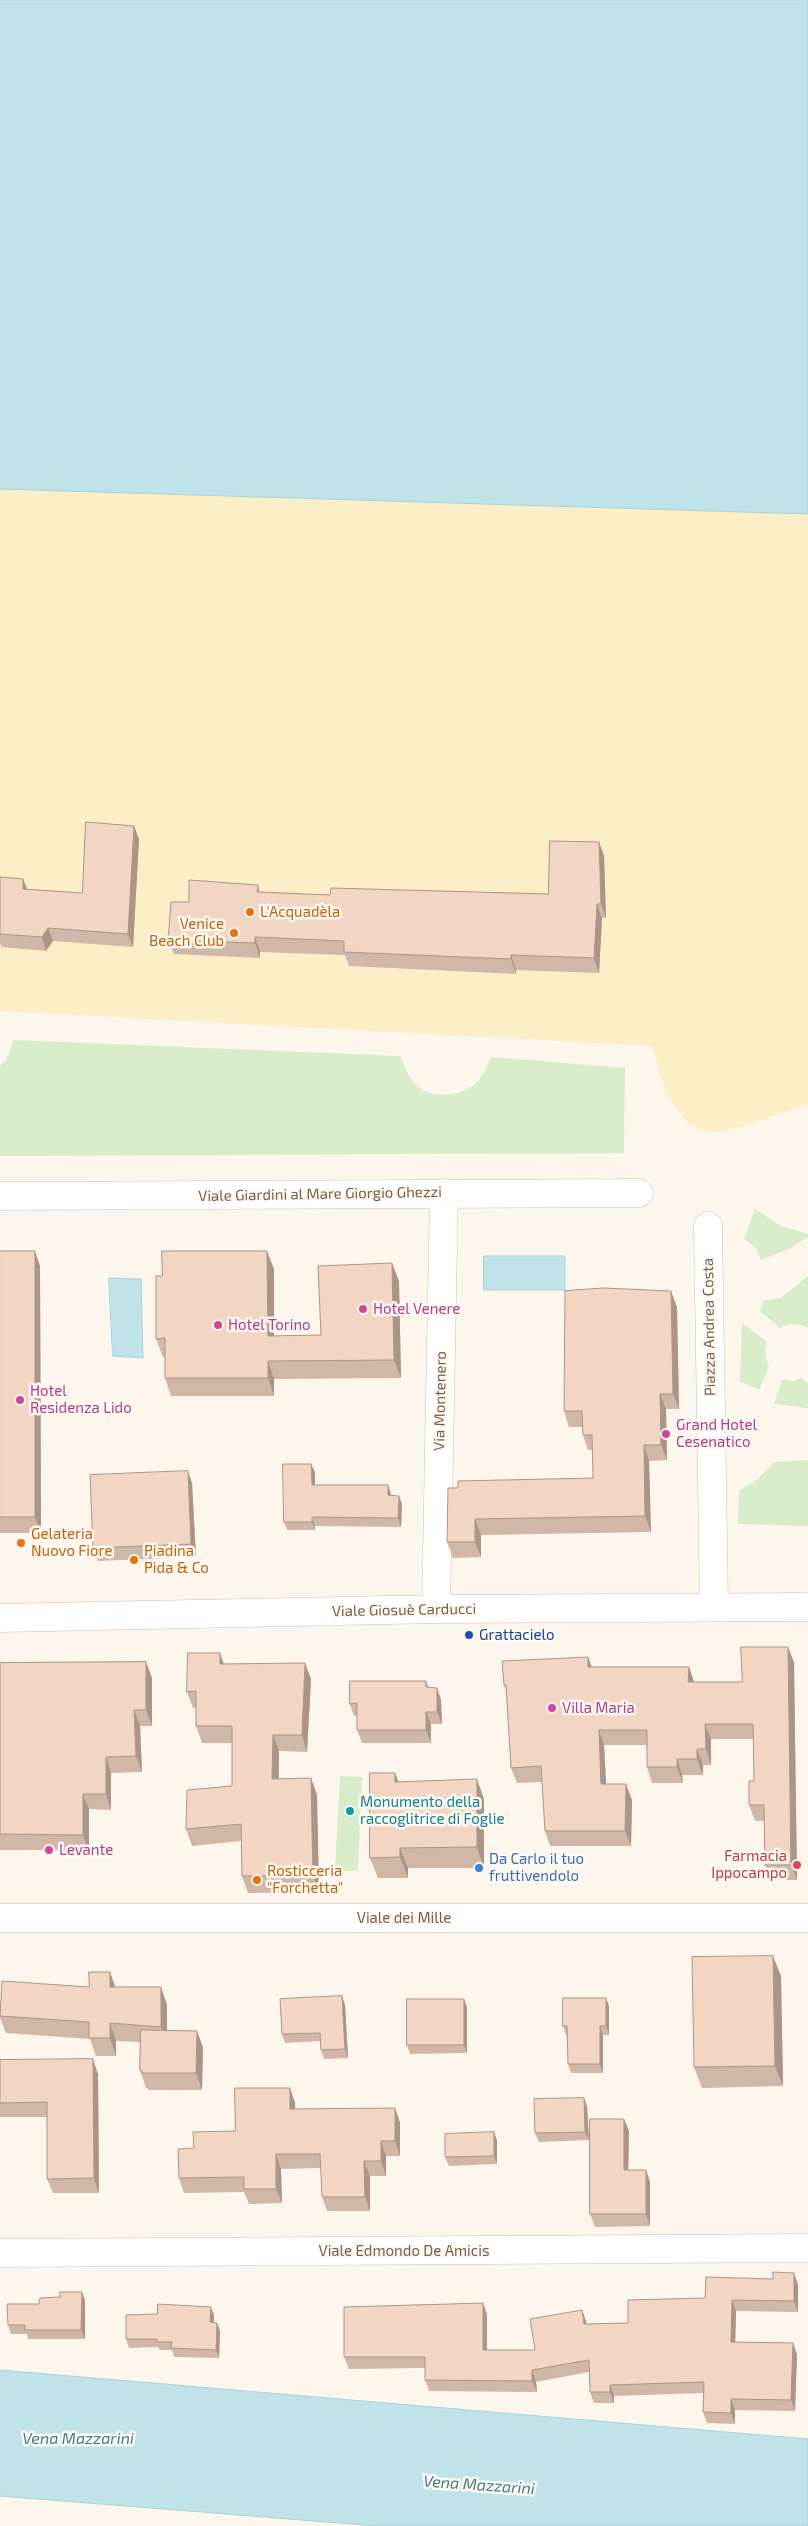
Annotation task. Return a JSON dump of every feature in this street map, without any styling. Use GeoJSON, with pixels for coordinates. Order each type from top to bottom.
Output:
{"type":"FeatureCollection","features":[{"type":"Feature","properties":{"kind":"street","name":"Viale Giardini al Mare Giorgio Ghezzi"},"geometry":{"type":"LineString","coordinates":[[0,1196],[444,1192],[639,1193]]}},
{"type":"Feature","properties":{"kind":"street","name":"Via Montenero"},"geometry":{"type":"LineString","coordinates":[[436,1609],[444,1192]]}},
{"type":"Feature","properties":{"kind":"street","name":"Piazza Andrea Costa"},"geometry":{"type":"LineString","coordinates":[[708,1226],[714,1607]]}},
{"type":"Feature","properties":{"kind":"street","name":"Viale Giosuè Carducci"},"geometry":{"type":"LineString","coordinates":[[0,1618],[436,1609],[808,1607]]}},
{"type":"Feature","properties":{"kind":"street","name":"Viale dei Mille"},"geometry":{"type":"LineString","coordinates":[[0,1918],[808,1918]]}},
{"type":"Feature","properties":{"kind":"street","name":"Viale Edmondo De Amicis"},"geometry":{"type":"LineString","coordinates":[[0,2253],[808,2248]]}},
{"type":"Feature","properties":{"kind":"green space"},"geometry":{"type":"Polygon","coordinates":[[[14,1040],[400,1056],[414,1083],[423,1090],[438,1095],[454,1094],[475,1084],[483,1075],[491,1057],[625,1068],[624,1153],[0,1156],[0,1066],[6,1060],[14,1040]]]}},
{"type":"Feature","properties":{"kind":"green space"},"geometry":{"type":"Polygon","coordinates":[[[755,1209],[781,1226],[808,1234],[808,1237],[793,1247],[761,1260],[755,1247],[744,1239],[755,1209]]]}},
{"type":"Feature","properties":{"kind":"green space"},"geometry":{"type":"Polygon","coordinates":[[[808,1276],[808,1328],[794,1324],[780,1328],[760,1311],[764,1300],[781,1298],[808,1276]]]}},
{"type":"Feature","properties":{"kind":"green space"},"geometry":{"type":"Polygon","coordinates":[[[742,1323],[767,1342],[765,1354],[769,1367],[759,1390],[740,1381],[742,1323]]]}},
{"type":"Feature","properties":{"kind":"green space"},"geometry":{"type":"Polygon","coordinates":[[[802,1378],[808,1383],[808,1408],[774,1404],[782,1380],[793,1381],[802,1378]]]}},
{"type":"Feature","properties":{"kind":"green space"},"geometry":{"type":"Polygon","coordinates":[[[808,1460],[808,1526],[738,1524],[739,1491],[758,1479],[774,1462],[808,1460]]]}},
{"type":"Feature","properties":{"kind":"green space"},"geometry":{"type":"Polygon","coordinates":[[[340,1776],[362,1777],[358,1871],[335,1871],[340,1776]]]}},
{"type":"Feature","properties":{"kind":"sand"},"geometry":{"type":"Polygon","coordinates":[[[0,489],[808,514],[808,1105],[730,1130],[707,1132],[687,1123],[666,1093],[652,1046],[0,1011],[0,489]]]}},
{"type":"Feature","properties":{"kind":"water"},"geometry":{"type":"Polygon","coordinates":[[[0,0],[808,0],[808,514],[0,489],[0,0]]]}},
{"type":"Feature","properties":{"kind":"water"},"geometry":{"type":"Polygon","coordinates":[[[484,1256],[565,1256],[565,1290],[484,1290],[484,1256]]]}},
{"type":"Feature","properties":{"kind":"water"},"geometry":{"type":"Polygon","coordinates":[[[109,1278],[141,1279],[143,1358],[113,1356],[109,1278]]]}},
{"type":"Feature","properties":{"kind":"water","name":"Vena Mazzarini"},"geometry":{"type":"Polygon","coordinates":[[[0,2370],[808,2439],[808,2526],[377,2526],[0,2496],[0,2370]]]}},
{"type":"Feature","properties":{"kind":"building"},"geometry":{"type":"Polygon","coordinates":[[[86,822],[134,826],[128,934],[48,928],[42,937],[0,934],[0,877],[23,879],[23,889],[82,893],[86,822]]]}},
{"type":"Feature","properties":{"kind":"building"},"geometry":{"type":"Polygon","coordinates":[[[550,841],[599,842],[601,904],[597,904],[594,958],[511,955],[511,959],[344,952],[344,941],[255,937],[255,943],[168,940],[171,902],[189,902],[189,880],[258,885],[257,892],[330,895],[331,888],[548,894],[550,841]]]}},
{"type":"Feature","properties":{"kind":"building","name":"Hotel Residenza Lido"},"geometry":{"type":"Polygon","coordinates":[[[0,1251],[35,1251],[35,1517],[0,1517],[0,1251]]]}},
{"type":"Feature","properties":{"kind":"building"},"geometry":{"type":"Polygon","coordinates":[[[162,1251],[267,1251],[268,1336],[321,1335],[318,1266],[392,1263],[394,1360],[268,1361],[268,1378],[165,1378],[165,1338],[156,1339],[156,1276],[162,1276],[162,1251]]]}},
{"type":"Feature","properties":{"kind":"building"},"geometry":{"type":"Polygon","coordinates":[[[604,1288],[671,1291],[673,1394],[660,1394],[661,1445],[644,1445],[645,1516],[475,1519],[475,1542],[447,1542],[448,1488],[458,1488],[458,1481],[593,1478],[592,1435],[583,1435],[582,1411],[564,1411],[565,1291],[604,1288]]]}},
{"type":"Feature","properties":{"kind":"building"},"geometry":{"type":"Polygon","coordinates":[[[283,1464],[311,1464],[312,1485],[388,1485],[388,1495],[399,1496],[398,1518],[312,1517],[312,1522],[284,1522],[283,1464]]]}},
{"type":"Feature","properties":{"kind":"building"},"geometry":{"type":"Polygon","coordinates":[[[188,1471],[191,1544],[93,1548],[90,1475],[188,1471]]]}},
{"type":"Feature","properties":{"kind":"building"},"geometry":{"type":"Polygon","coordinates":[[[741,1647],[788,1647],[791,1865],[765,1865],[764,1805],[749,1805],[749,1781],[754,1781],[753,1724],[705,1724],[706,1749],[697,1749],[697,1759],[677,1759],[677,1767],[647,1767],[647,1730],[599,1730],[601,1784],[626,1784],[625,1831],[545,1831],[541,1766],[511,1768],[506,1685],[504,1685],[502,1661],[588,1657],[588,1667],[689,1667],[688,1682],[742,1682],[741,1647]]]}},
{"type":"Feature","properties":{"kind":"building"},"geometry":{"type":"Polygon","coordinates":[[[188,1653],[220,1653],[220,1664],[305,1663],[302,1735],[273,1735],[272,1779],[311,1778],[313,1876],[242,1876],[241,1824],[186,1829],[187,1790],[232,1786],[232,1726],[196,1726],[196,1691],[187,1692],[188,1653]]]}},
{"type":"Feature","properties":{"kind":"building"},"geometry":{"type":"Polygon","coordinates":[[[146,1662],[146,1710],[134,1710],[136,1756],[106,1757],[106,1794],[83,1794],[83,1835],[0,1834],[0,1663],[146,1662]]]}},
{"type":"Feature","properties":{"kind":"building"},"geometry":{"type":"Polygon","coordinates":[[[350,1681],[426,1681],[426,1687],[437,1688],[437,1712],[426,1712],[426,1730],[357,1730],[357,1703],[350,1704],[350,1681]]]}},
{"type":"Feature","properties":{"kind":"building"},"geometry":{"type":"Polygon","coordinates":[[[370,1773],[395,1773],[395,1782],[477,1779],[477,1847],[400,1848],[400,1857],[370,1858],[370,1773]]]}},
{"type":"Feature","properties":{"kind":"building"},"geometry":{"type":"Polygon","coordinates":[[[773,1956],[775,2066],[694,2067],[692,1957],[773,1956]]]}},
{"type":"Feature","properties":{"kind":"building"},"geometry":{"type":"Polygon","coordinates":[[[89,1972],[110,1972],[110,1987],[161,1987],[161,2027],[110,2023],[110,2038],[89,2038],[89,2022],[0,2016],[2,1981],[89,1987],[89,1972]]]}},
{"type":"Feature","properties":{"kind":"building"},"geometry":{"type":"Polygon","coordinates":[[[342,1996],[345,2049],[321,2050],[320,2033],[282,2034],[280,1999],[342,1996]]]}},
{"type":"Feature","properties":{"kind":"building"},"geometry":{"type":"Polygon","coordinates":[[[563,1998],[606,1998],[606,2026],[600,2026],[600,2064],[568,2064],[567,2026],[563,2026],[563,1998]]]}},
{"type":"Feature","properties":{"kind":"building"},"geometry":{"type":"Polygon","coordinates":[[[407,1999],[464,1999],[464,2045],[407,2045],[407,1999]]]}},
{"type":"Feature","properties":{"kind":"building"},"geometry":{"type":"Polygon","coordinates":[[[141,2030],[197,2031],[196,2073],[142,2073],[142,2070],[140,2070],[141,2030]]]}},
{"type":"Feature","properties":{"kind":"building"},"geometry":{"type":"Polygon","coordinates":[[[93,2059],[94,2178],[47,2179],[47,2102],[0,2103],[0,2060],[93,2059]]]}},
{"type":"Feature","properties":{"kind":"building"},"geometry":{"type":"Polygon","coordinates":[[[235,2088],[290,2088],[290,2109],[395,2108],[395,2141],[381,2141],[381,2161],[364,2161],[365,2197],[322,2197],[320,2154],[276,2154],[276,2189],[244,2189],[244,2177],[179,2178],[178,2149],[194,2148],[193,2132],[235,2131],[235,2088]]]}},
{"type":"Feature","properties":{"kind":"building"},"geometry":{"type":"Polygon","coordinates":[[[584,2098],[585,2132],[535,2133],[534,2099],[584,2098]]]}},
{"type":"Feature","properties":{"kind":"building"},"geometry":{"type":"Polygon","coordinates":[[[590,2119],[624,2119],[624,2170],[646,2170],[646,2214],[590,2214],[590,2119]]]}},
{"type":"Feature","properties":{"kind":"building"},"geometry":{"type":"Polygon","coordinates":[[[494,2132],[494,2156],[445,2157],[445,2134],[494,2132]]]}},
{"type":"Feature","properties":{"kind":"building"},"geometry":{"type":"Polygon","coordinates":[[[773,2272],[794,2273],[794,2301],[732,2300],[731,2342],[793,2343],[791,2400],[731,2399],[731,2413],[703,2412],[704,2382],[610,2385],[610,2392],[590,2392],[589,2360],[532,2370],[532,2381],[425,2380],[425,2357],[344,2357],[344,2307],[483,2303],[483,2350],[535,2350],[530,2319],[582,2310],[584,2324],[628,2323],[628,2300],[705,2298],[706,2277],[773,2279],[773,2272]]]}},
{"type":"Feature","properties":{"kind":"building"},"geometry":{"type":"Polygon","coordinates":[[[60,2292],[82,2292],[81,2330],[25,2330],[25,2325],[8,2325],[7,2304],[39,2304],[40,2298],[60,2297],[60,2292]]]}},
{"type":"Feature","properties":{"kind":"building"},"geometry":{"type":"Polygon","coordinates":[[[158,2304],[211,2307],[210,2322],[217,2323],[216,2350],[171,2348],[172,2342],[157,2342],[157,2339],[126,2339],[126,2315],[157,2314],[158,2304]]]}},
{"type":"Feature","properties":{"kind":"place","name":"L'Acquadèla"},"geometry":{"type":"Point","coordinates":[250,912]}},
{"type":"Feature","properties":{"kind":"place","name":"Venice Beach Club"},"geometry":{"type":"Point","coordinates":[234,933]}},
{"type":"Feature","properties":{"kind":"place","name":"Hotel Venere"},"geometry":{"type":"Point","coordinates":[363,1309]}},
{"type":"Feature","properties":{"kind":"place","name":"Hotel Torino"},"geometry":{"type":"Point","coordinates":[218,1325]}},
{"type":"Feature","properties":{"kind":"place","name":"Hotel Residenza Lido"},"geometry":{"type":"Point","coordinates":[20,1400]}},
{"type":"Feature","properties":{"kind":"place","name":"Grand Hotel Cesenatico"},"geometry":{"type":"Point","coordinates":[666,1434]}},
{"type":"Feature","properties":{"kind":"place","name":"Gelateria Nuovo Fiore"},"geometry":{"type":"Point","coordinates":[21,1543]}},
{"type":"Feature","properties":{"kind":"place","name":"Piadina Pida & Co"},"geometry":{"type":"Point","coordinates":[134,1560]}},
{"type":"Feature","properties":{"kind":"place","name":"Grattacielo"},"geometry":{"type":"Point","coordinates":[469,1635]}},
{"type":"Feature","properties":{"kind":"place","name":"Villa Maria"},"geometry":{"type":"Point","coordinates":[552,1708]}},
{"type":"Feature","properties":{"kind":"place","name":"Monumento della raccoglitrice di Foglie"},"geometry":{"type":"Point","coordinates":[350,1811]}},
{"type":"Feature","properties":{"kind":"place","name":"Levante"},"geometry":{"type":"Point","coordinates":[49,1850]}},
{"type":"Feature","properties":{"kind":"place","name":"Farmacia Ippocampo"},"geometry":{"type":"Point","coordinates":[797,1865]}},
{"type":"Feature","properties":{"kind":"place","name":"Da Carlo il tuo fruttivendolo"},"geometry":{"type":"Point","coordinates":[479,1868]}},
{"type":"Feature","properties":{"kind":"place","name":"Rosticceria \"Forchetta\""},"geometry":{"type":"Point","coordinates":[257,1880]}}]}
